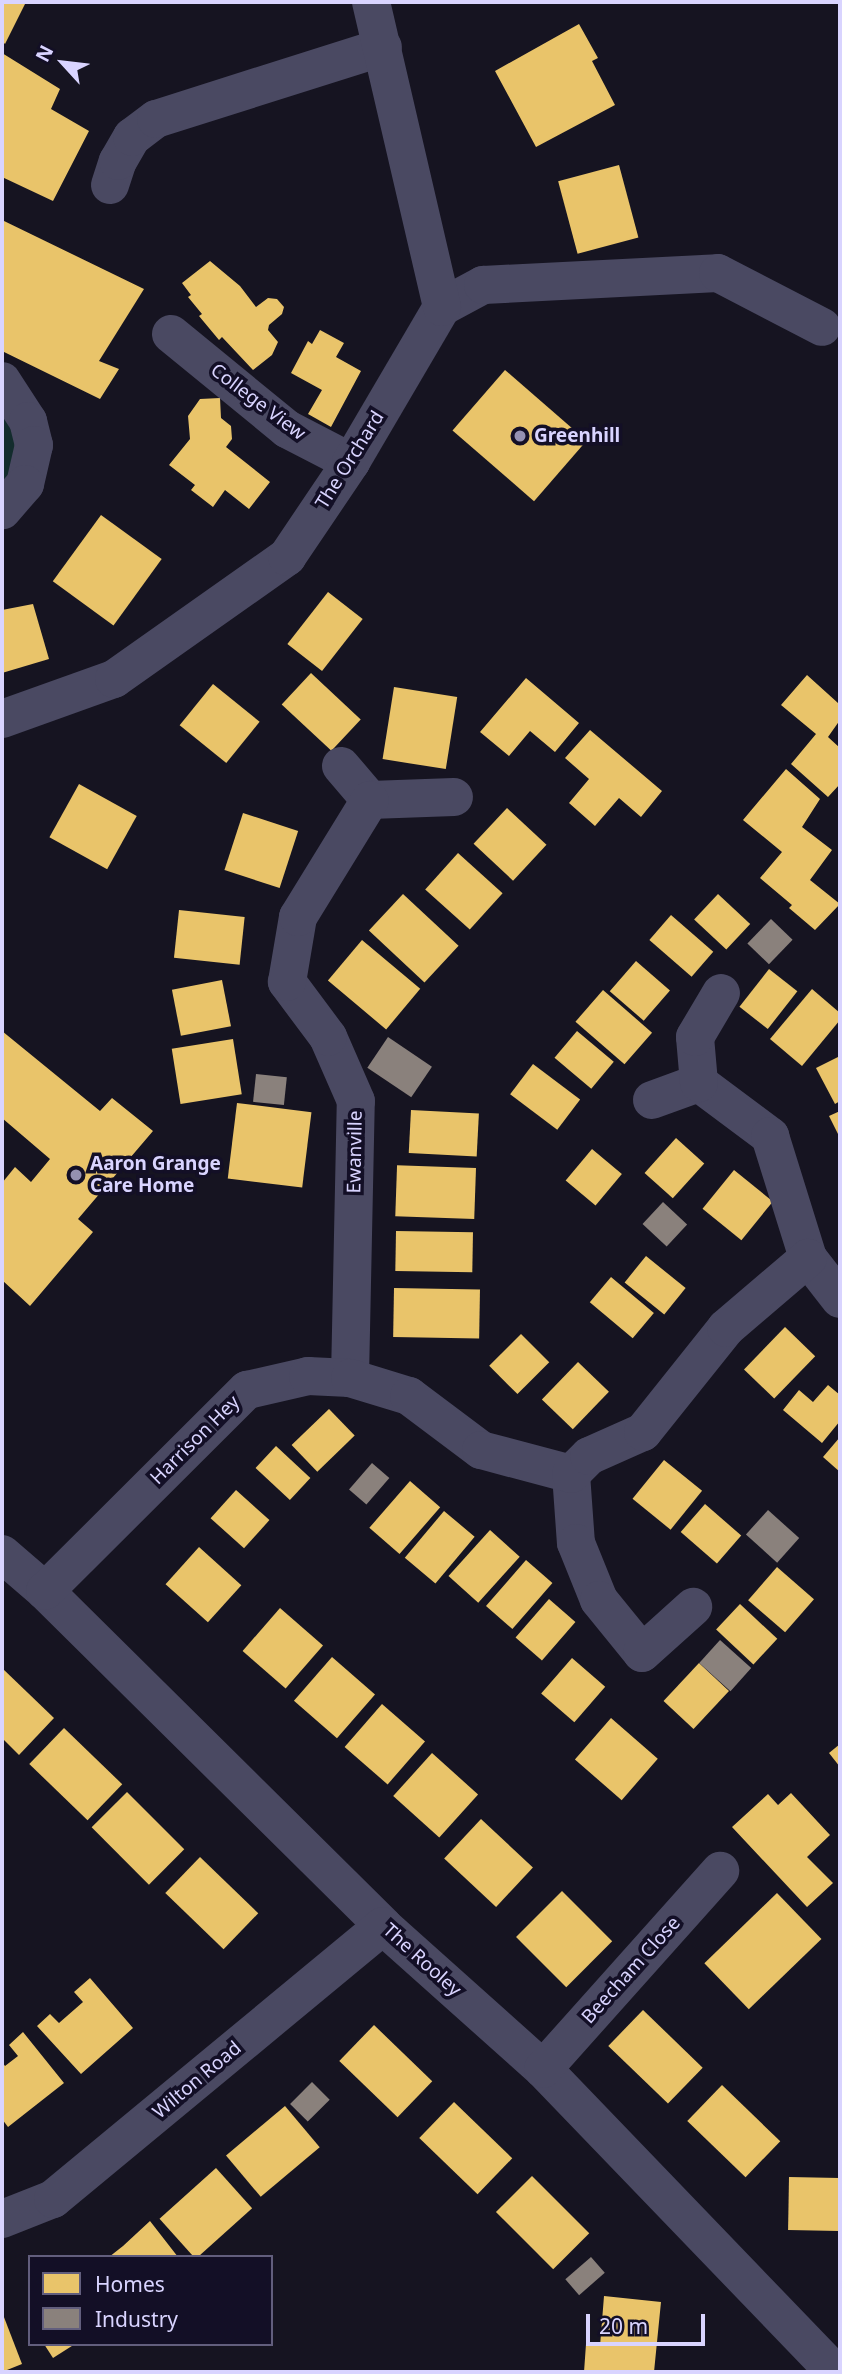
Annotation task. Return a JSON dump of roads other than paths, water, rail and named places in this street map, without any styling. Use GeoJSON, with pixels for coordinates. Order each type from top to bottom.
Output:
{"type":"FeatureCollection","features":[{"type":"Feature","properties":{"kind":"street"},"geometry":{"type":"LineString","coordinates":[[371,2],[442,307],[483,285],[718,273],[822,327]]}},
{"type":"Feature","properties":{"kind":"street"},"geometry":{"type":"LineString","coordinates":[[110,185],[118,160],[132,137],[156,119],[383,47]]}},
{"type":"Feature","properties":{"kind":"street","name":"The Orchard"},"geometry":{"type":"LineString","coordinates":[[2,719],[114,679],[287,557],[351,463],[442,307]]}},
{"type":"Feature","properties":{"kind":"street","name":"College View"},"geometry":{"type":"LineString","coordinates":[[170,334],[287,429],[351,463]]}},
{"type":"Feature","properties":{"kind":"street"},"geometry":{"type":"LineString","coordinates":[[2,381],[27,421],[34,445],[25,484],[2,510]]}},
{"type":"Feature","properties":{"kind":"street"},"geometry":{"type":"LineString","coordinates":[[341,766],[370,800],[454,797]]}},
{"type":"Feature","properties":{"kind":"street","name":"Ewanville"},"geometry":{"type":"LineString","coordinates":[[350,1378],[356,1101],[328,1037],[287,982],[298,917],[370,800]]}},
{"type":"Feature","properties":{"kind":"street"},"geometry":{"type":"LineString","coordinates":[[721,993],[695,1037],[699,1083],[770,1136],[808,1258],[840,1299]]}},
{"type":"Feature","properties":{"kind":"street"},"geometry":{"type":"LineString","coordinates":[[652,1100],[699,1083]]}},
{"type":"Feature","properties":{"kind":"street"},"geometry":{"type":"LineString","coordinates":[[693,1607],[642,1653],[599,1600],[576,1543],[571,1474],[589,1456],[643,1432],[726,1328],[808,1258]]}},
{"type":"Feature","properties":{"kind":"street","name":"Harrison Hey"},"geometry":{"type":"LineString","coordinates":[[45,1591],[247,1390],[308,1376],[350,1378],[410,1396],[481,1450],[571,1474]]}},
{"type":"Feature","properties":{"kind":"street","name":"The Rooley"},"geometry":{"type":"LineString","coordinates":[[2,1554],[45,1591],[383,1926],[543,2069],[835,2372]]}},
{"type":"Feature","properties":{"kind":"street","name":"Beecham Close"},"geometry":{"type":"LineString","coordinates":[[543,2069],[720,1871]]}},
{"type":"Feature","properties":{"kind":"street","name":"Wilton Road"},"geometry":{"type":"LineString","coordinates":[[2,2220],[53,2199],[383,1926]]}},
{"type":"Feature","properties":{"kind":"place","name":"Greenhill"},"geometry":{"type":"Point","coordinates":[520,436]}},
{"type":"Feature","properties":{"kind":"place","name":"Aaron Grange Care Home"},"geometry":{"type":"Point","coordinates":[76,1175]}}]}
